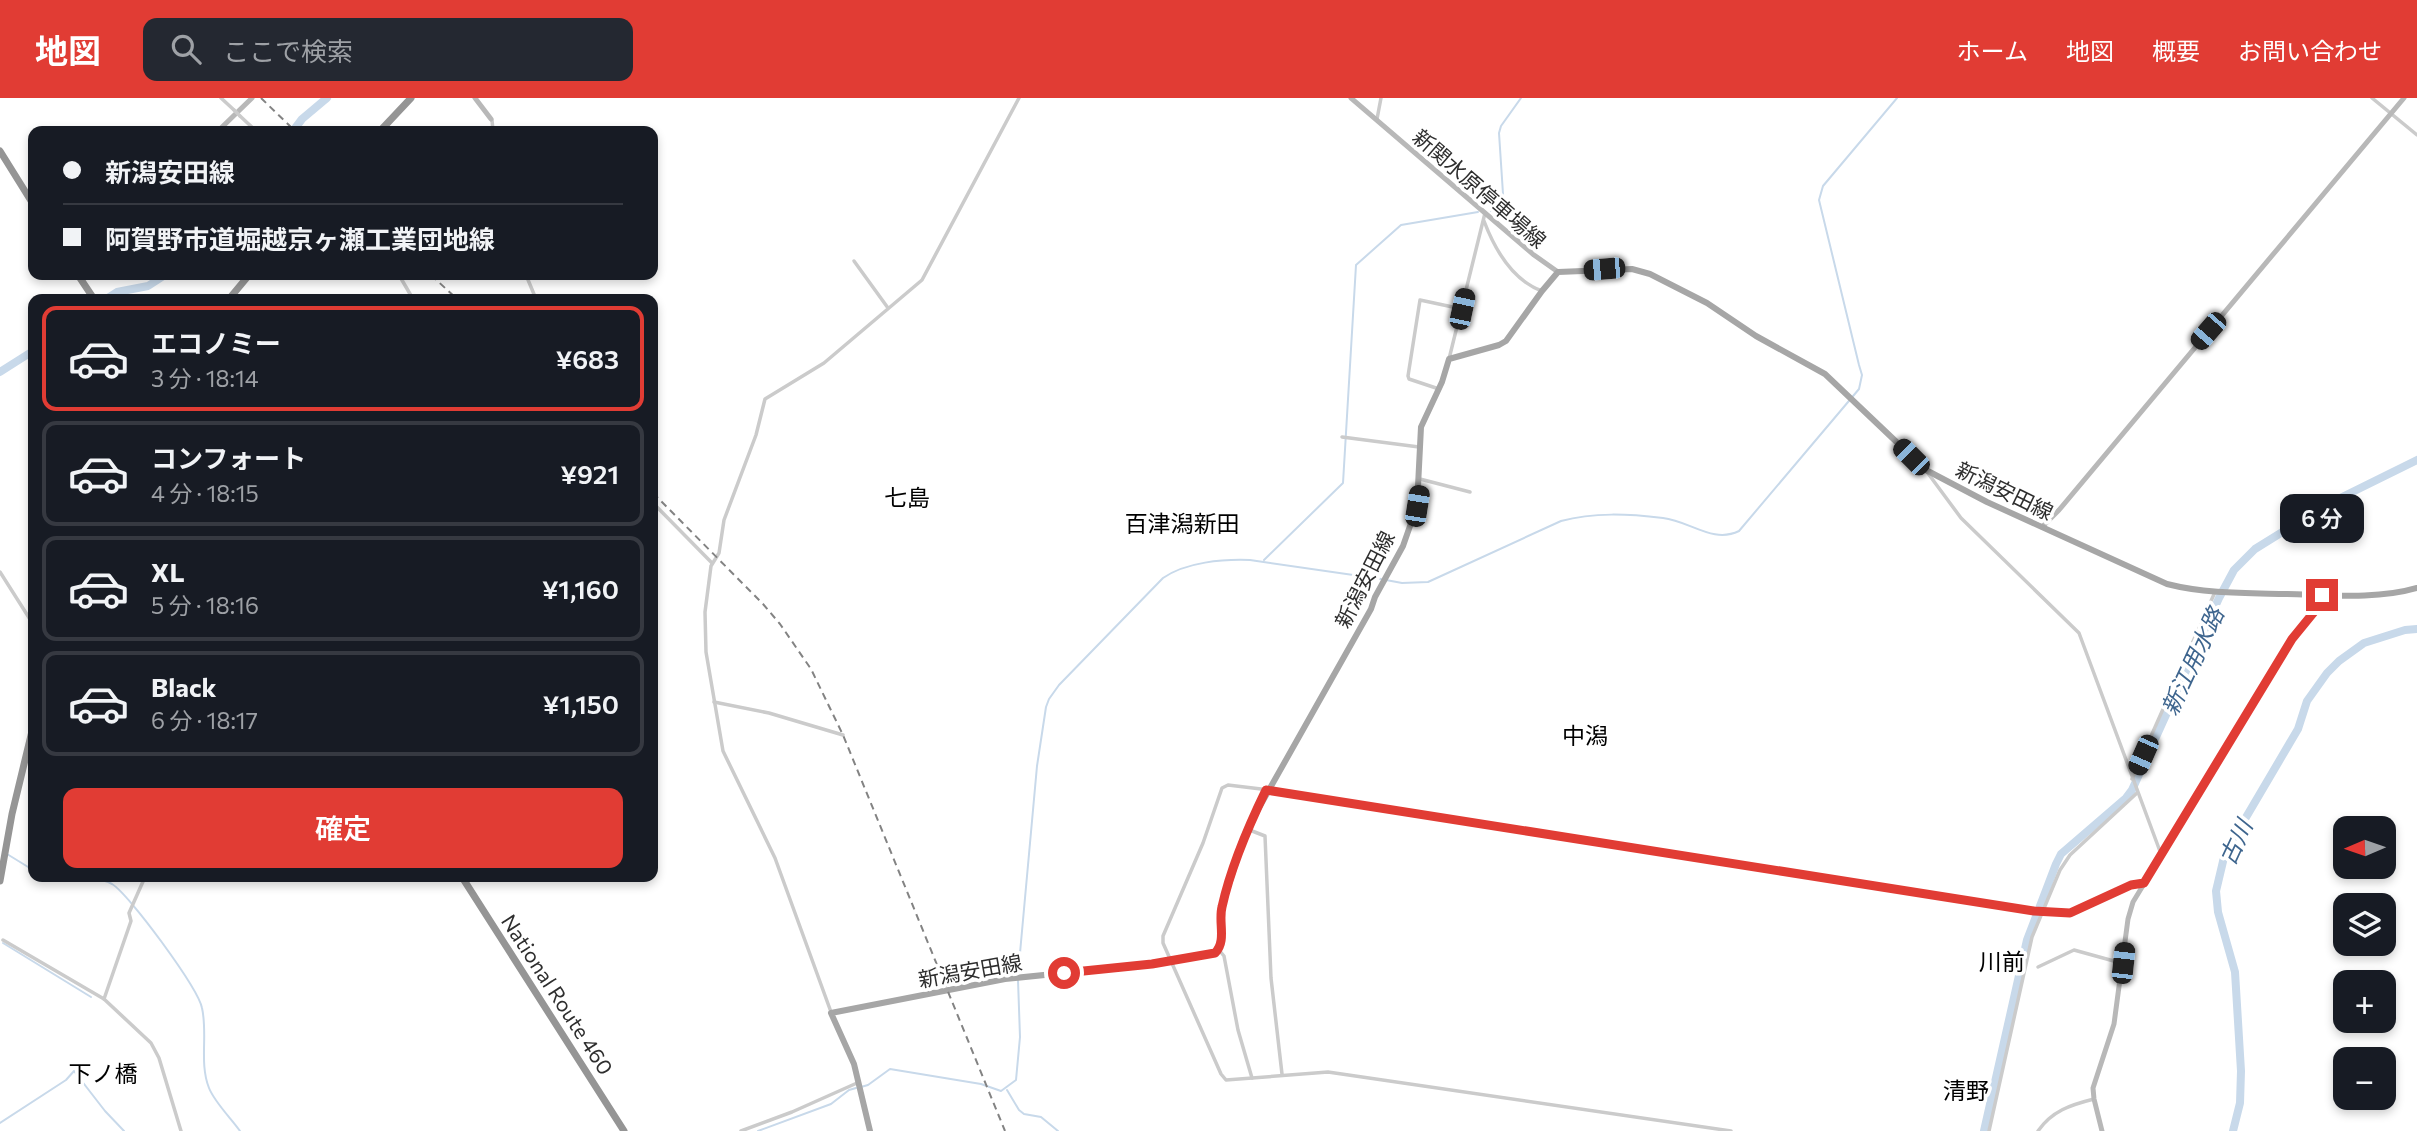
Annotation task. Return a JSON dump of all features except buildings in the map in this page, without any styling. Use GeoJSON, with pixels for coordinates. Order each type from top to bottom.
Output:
{"type":"FeatureCollection","features":[{"type":"Feature","properties":{"kind":"highway"},"geometry":{"type":"LineString","coordinates":[[385,126],[411,98]]}},
{"type":"Feature","properties":{"kind":"highway"},"geometry":{"type":"LineString","coordinates":[[0,151],[28,196]]}},
{"type":"Feature","properties":{"kind":"highway"},"geometry":{"type":"LineString","coordinates":[[233,294],[245,280]]}},
{"type":"Feature","properties":{"kind":"highway"},"geometry":{"type":"LineString","coordinates":[[0,881],[28,748]]}},
{"type":"Feature","properties":{"kind":"highway","name":"National Route 460"},"geometry":{"type":"LineString","coordinates":[[465,882],[624,1131]]}},
{"type":"Feature","properties":{"kind":"main road","name":"新潟安田線"},"geometry":{"type":"LineString","coordinates":[[1558,272],[1621,269],[1650,274],[1707,303],[1756,336],[1812,366],[1856,402],[1926,470],[2167,584],[2189,590],[2215,592],[2322,595],[2375,595],[2417,588]]}},
{"type":"Feature","properties":{"kind":"main road"},"geometry":{"type":"LineString","coordinates":[[1449,359],[1506,341],[1558,272]]}},
{"type":"Feature","properties":{"kind":"main road","name":"新潟安田線"},"geometry":{"type":"LineString","coordinates":[[831,1013],[1014,978],[1170,961],[1219,950],[1222,944],[1221,908],[1247,828],[1393,567],[1415,515],[1424,417],[1439,389],[1449,359]]}},
{"type":"Feature","properties":{"kind":"main road"},"geometry":{"type":"LineString","coordinates":[[831,1013],[854,1064],[870,1131]]}},
{"type":"Feature","properties":{"kind":"street"},"geometry":{"type":"LineString","coordinates":[[222,98],[251,126]]}},
{"type":"Feature","properties":{"kind":"street"},"geometry":{"type":"LineString","coordinates":[[223,126],[252,98]]}},
{"type":"Feature","properties":{"kind":"street"},"geometry":{"type":"LineString","coordinates":[[475,98],[490,118],[492,126]]}},
{"type":"Feature","properties":{"kind":"street"},"geometry":{"type":"LineString","coordinates":[[831,1013],[775,858],[726,758],[705,652],[712,563],[719,553],[724,520],[756,435],[765,398],[824,363],[928,272],[1019,98]]}},
{"type":"Feature","properties":{"kind":"street","name":"新関水原停車場線"},"geometry":{"type":"LineString","coordinates":[[1351,98],[1484,216],[1558,272]]}},
{"type":"Feature","properties":{"kind":"street"},"geometry":{"type":"LineString","coordinates":[[1377,119],[1381,98]]}},
{"type":"Feature","properties":{"kind":"street"},"geometry":{"type":"LineString","coordinates":[[2372,98],[2417,135]]}},
{"type":"Feature","properties":{"kind":"street"},"geometry":{"type":"LineString","coordinates":[[2042,527],[2404,98]]}},
{"type":"Feature","properties":{"kind":"street"},"geometry":{"type":"LineString","coordinates":[[1484,216],[1490,236],[1514,272],[1526,285],[1542,291]]}},
{"type":"Feature","properties":{"kind":"street"},"geometry":{"type":"LineString","coordinates":[[1449,359],[1484,216]]}},
{"type":"Feature","properties":{"kind":"street"},"geometry":{"type":"LineString","coordinates":[[854,261],[888,308]]}},
{"type":"Feature","properties":{"kind":"street"},"geometry":{"type":"LineString","coordinates":[[1439,389],[1409,379],[1408,376],[1420,300],[1462,309]]}},
{"type":"Feature","properties":{"kind":"street"},"geometry":{"type":"LineString","coordinates":[[1344,438],[1421,447]]}},
{"type":"Feature","properties":{"kind":"street"},"geometry":{"type":"LineString","coordinates":[[1926,470],[1961,518],[2079,633],[2161,856]]}},
{"type":"Feature","properties":{"kind":"street"},"geometry":{"type":"LineString","coordinates":[[1420,480],[1470,492]]}},
{"type":"Feature","properties":{"kind":"street"},"geometry":{"type":"LineString","coordinates":[[658,508],[712,563]]}},
{"type":"Feature","properties":{"kind":"street"},"geometry":{"type":"LineString","coordinates":[[0,572],[28,616]]}},
{"type":"Feature","properties":{"kind":"street"},"geometry":{"type":"LineString","coordinates":[[2133,780],[2215,592]]}},
{"type":"Feature","properties":{"kind":"street"},"geometry":{"type":"LineString","coordinates":[[2102,1131],[2093,1088],[2114,1024],[2130,911],[2144,883],[2292,639],[2314,612],[2322,595]]}},
{"type":"Feature","properties":{"kind":"street"},"geometry":{"type":"LineString","coordinates":[[714,702],[769,713],[843,735]]}},
{"type":"Feature","properties":{"kind":"street"},"geometry":{"type":"LineString","coordinates":[[1731,1131],[1345,1073],[1318,1071],[1226,1080],[1163,943],[1163,936],[1203,843],[1222,788],[1228,785],[1266,790],[2041,912],[2070,913],[2131,885],[2144,883]]}},
{"type":"Feature","properties":{"kind":"street"},"geometry":{"type":"LineString","coordinates":[[1990,1131],[2030,945],[2041,912],[2063,862],[2136,791]]}},
{"type":"Feature","properties":{"kind":"street"},"geometry":{"type":"LineString","coordinates":[[1247,828],[1265,836],[1270,978],[1282,1074]]}},
{"type":"Feature","properties":{"kind":"street"},"geometry":{"type":"LineString","coordinates":[[104,999],[131,921],[134,900],[143,882]]}},
{"type":"Feature","properties":{"kind":"street"},"geometry":{"type":"LineString","coordinates":[[3,940],[104,999],[151,1043],[159,1058],[181,1131]]}},
{"type":"Feature","properties":{"kind":"street"},"geometry":{"type":"LineString","coordinates":[[1219,950],[1224,957],[1238,1030],[1252,1078]]}},
{"type":"Feature","properties":{"kind":"street"},"geometry":{"type":"LineString","coordinates":[[2038,967],[2074,950],[2123,963]]}},
{"type":"Feature","properties":{"kind":"street"},"geometry":{"type":"LineString","coordinates":[[741,1131],[859,1082]]}},
{"type":"Feature","properties":{"kind":"street"},"geometry":{"type":"LineString","coordinates":[[2038,1131],[2050,1117],[2063,1108],[2094,1099]]}},
{"type":"Feature","properties":{"kind":"waterway"},"geometry":{"type":"LineString","coordinates":[[297,126],[327,98]]}},
{"type":"Feature","properties":{"kind":"waterway"},"geometry":{"type":"LineString","coordinates":[[1491,211],[1504,209],[1499,133],[1521,98]]}},
{"type":"Feature","properties":{"kind":"waterway"},"geometry":{"type":"LineString","coordinates":[[1386,580],[1402,583],[1428,582],[1561,521],[1586,516],[1612,515],[1673,520],[1720,535],[1739,531],[1859,389],[1862,375],[1819,200],[1823,186],[1897,98]]}},
{"type":"Feature","properties":{"kind":"waterway"},"geometry":{"type":"LineString","coordinates":[[1264,560],[1343,483],[1356,265],[1401,225],[1478,212]]}},
{"type":"Feature","properties":{"kind":"waterway"},"geometry":{"type":"LineString","coordinates":[[114,294],[148,286],[157,280]]}},
{"type":"Feature","properties":{"kind":"waterway"},"geometry":{"type":"LineString","coordinates":[[0,372],[28,354]]}},
{"type":"Feature","properties":{"kind":"waterway","name":"新江用水路"},"geometry":{"type":"LineString","coordinates":[[1984,1131],[2027,940],[2056,864],[2061,854],[2132,790],[2234,570],[2255,549],[2326,505],[2417,460]]}},
{"type":"Feature","properties":{"kind":"waterway"},"geometry":{"type":"LineString","coordinates":[[1018,975],[1037,766],[1046,707],[1059,685],[1163,578],[1183,568],[1217,561],[1250,560],[1381,579]]}},
{"type":"Feature","properties":{"kind":"waterway","name":"古川"},"geometry":{"type":"LineString","coordinates":[[2233,1131],[2240,1103],[2241,1071],[2235,972],[2218,912],[2216,891],[2225,853],[2298,729],[2307,701],[2327,673],[2364,643],[2417,629]]}},
{"type":"Feature","properties":{"kind":"waterway"},"geometry":{"type":"LineString","coordinates":[[7,854],[28,867]]}},
{"type":"Feature","properties":{"kind":"waterway"},"geometry":{"type":"LineString","coordinates":[[107,882],[121,891],[147,922],[198,997],[204,1018],[205,1069],[209,1088],[240,1131]]}},
{"type":"Feature","properties":{"kind":"waterway"},"geometry":{"type":"LineString","coordinates":[[3,943],[91,997]]}},
{"type":"Feature","properties":{"kind":"waterway"},"geometry":{"type":"LineString","coordinates":[[861,1087],[890,1069],[981,1084],[1001,1091],[1016,1080],[1020,1037],[1018,980]]}},
{"type":"Feature","properties":{"kind":"waterway"},"geometry":{"type":"LineString","coordinates":[[0,1123],[66,1080],[74,1071],[124,1131]]}},
{"type":"Feature","properties":{"kind":"waterway"},"geometry":{"type":"LineString","coordinates":[[758,1131],[831,1104],[856,1088]]}},
{"type":"Feature","properties":{"kind":"waterway"},"geometry":{"type":"LineString","coordinates":[[1007,1090],[1019,1110],[1024,1114],[1041,1117],[1058,1131]]}},
{"type":"Feature","properties":{"kind":"railway"},"geometry":{"type":"LineString","coordinates":[[261,98],[290,126]]}},
{"type":"Feature","properties":{"kind":"railway"},"geometry":{"type":"LineString","coordinates":[[436,280],[452,294]]}},
{"type":"Feature","properties":{"kind":"railway"},"geometry":{"type":"LineString","coordinates":[[658,498],[763,604],[811,669],[843,735],[1005,1131]]}},
{"type":"Feature","properties":{"kind":"district","name":"七島"},"geometry":{"type":"Point","coordinates":[907,497]}},
{"type":"Feature","properties":{"kind":"district","name":"百津潟新田"},"geometry":{"type":"Point","coordinates":[1182,523]}},
{"type":"Feature","properties":{"kind":"district","name":"中潟"},"geometry":{"type":"Point","coordinates":[1585,735]}},
{"type":"Feature","properties":{"kind":"district","name":"川前"},"geometry":{"type":"Point","coordinates":[2002,961]}},
{"type":"Feature","properties":{"kind":"district","name":"下ノ橋"},"geometry":{"type":"Point","coordinates":[103,1073]}},
{"type":"Feature","properties":{"kind":"district","name":"清野"},"geometry":{"type":"Point","coordinates":[1966,1090]}},
{"type":"Feature","properties":{"kind":"route"},"geometry":{"type":"LineString","coordinates":[[1064,973],[1152,964],[1215,953],[1219,950],[1222,944],[1221,908],[1247,828],[1266,790],[2034,911],[2070,913],[2110,893],[2144,883],[2292,639],[2314,612],[2322,595]]}}]}
